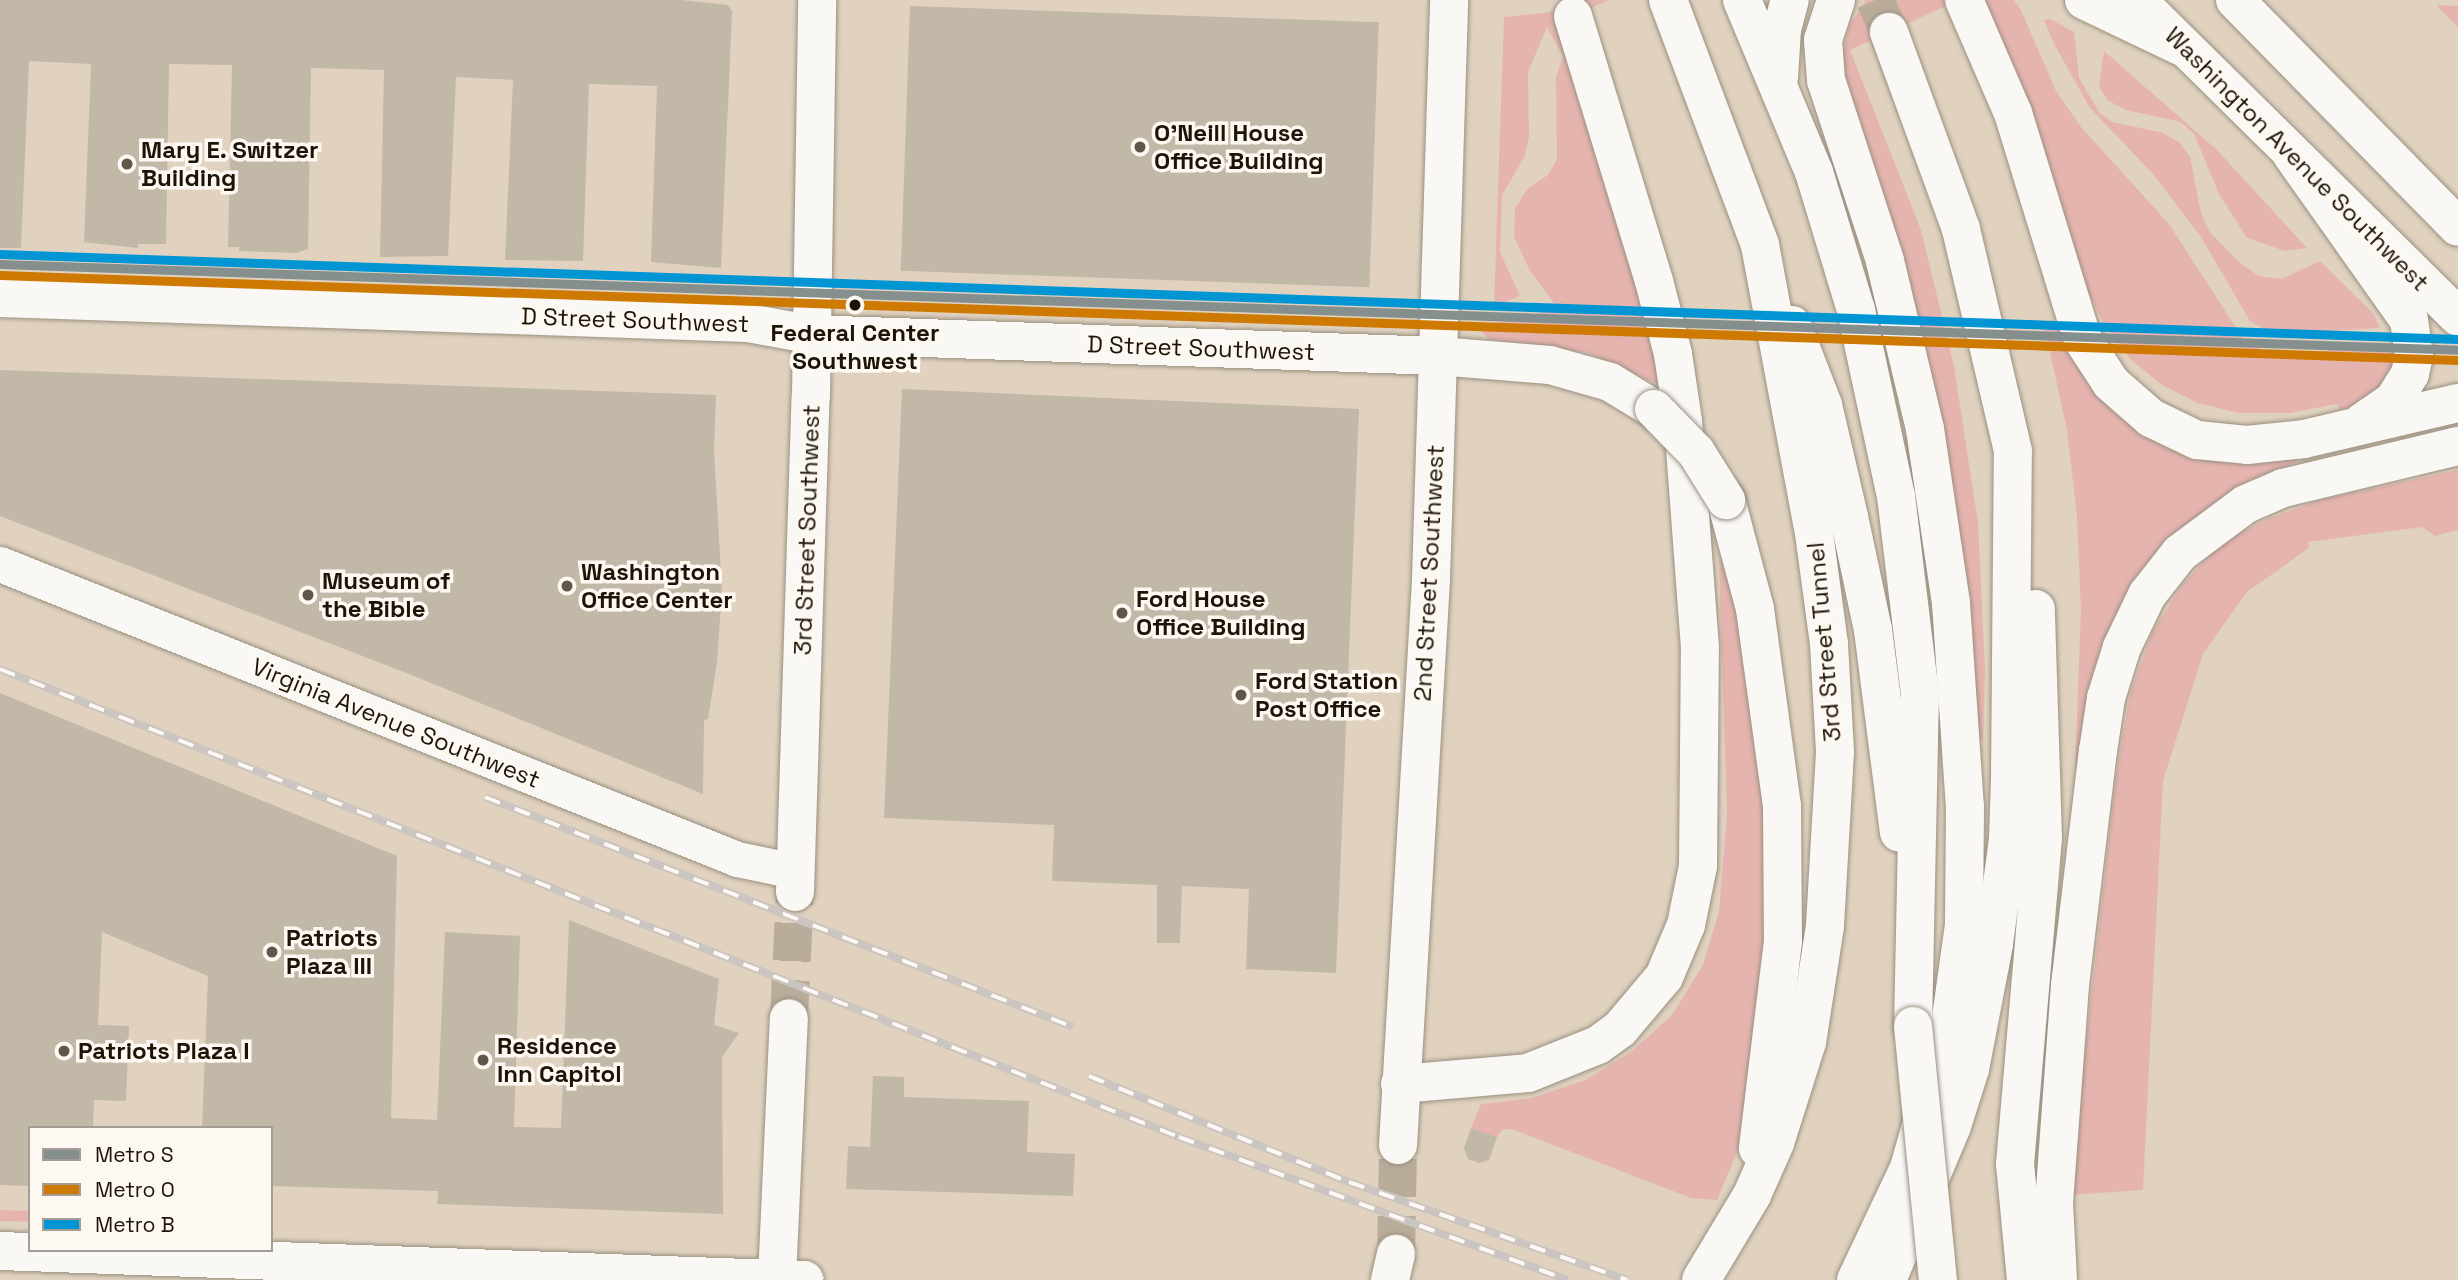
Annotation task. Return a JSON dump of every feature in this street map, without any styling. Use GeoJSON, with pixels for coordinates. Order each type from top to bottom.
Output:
{"type":"FeatureCollection","features":[{"type":"Feature","properties":{"kind":"main road","name":"3rd Street Southwest"},"geometry":{"type":"LineString","coordinates":[[795,882],[811,410],[809,334],[817,0]]}},
{"type":"Feature","properties":{"kind":"main road","name":"2nd Street Southwest"},"geometry":{"type":"LineString","coordinates":[[1398,1145],[1431,580],[1449,0]]}},
{"type":"Feature","properties":{"kind":"main road","name":"3rd Street Tunnel"},"geometry":{"type":"LineString","coordinates":[[1668,0],[1760,244],[1814,533],[1829,644],[1835,752],[1825,926],[1807,1042],[1794,1096],[1752,1195],[1701,1280]]}},
{"type":"Feature","properties":{"kind":"main road"},"geometry":{"type":"LineString","coordinates":[[1742,0],[1814,172],[1856,310],[1906,560],[1921,743],[1913,1026]]}},
{"type":"Feature","properties":{"kind":"main road"},"geometry":{"type":"LineString","coordinates":[[1779,87],[1782,30],[1790,0]]}},
{"type":"Feature","properties":{"kind":"main road"},"geometry":{"type":"LineString","coordinates":[[1836,0],[1823,40],[1824,71],[1885,261],[1925,429],[1951,603],[1965,806],[1964,925],[1950,1024],[1909,1168],[1856,1280]]}},
{"type":"Feature","properties":{"kind":"main road"},"geometry":{"type":"LineString","coordinates":[[1964,0],[2017,126],[2083,340],[2111,383],[2151,418],[2197,440],[2247,444],[2304,439],[2458,403]]}},
{"type":"Feature","properties":{"kind":"main road"},"geometry":{"type":"LineString","coordinates":[[2084,0],[2184,48]]}},
{"type":"Feature","properties":{"kind":"main road","name":"Washington Avenue Southwest"},"geometry":{"type":"LineString","coordinates":[[2137,0],[2458,317]]}},
{"type":"Feature","properties":{"kind":"main road"},"geometry":{"type":"LineString","coordinates":[[2235,0],[2458,227]]}},
{"type":"Feature","properties":{"kind":"main road"},"geometry":{"type":"LineString","coordinates":[[1400,1084],[1528,1073],[1564,1062],[1620,1030],[1644,1004],[1675,956],[1698,866],[1700,648],[1683,421],[1673,354],[1654,281],[1573,16]]}},
{"type":"Feature","properties":{"kind":"main road"},"geometry":{"type":"LineString","coordinates":[[1889,32],[1961,229],[2012,452],[2036,611],[2043,826],[2015,1164],[2026,1280]]}},
{"type":"Feature","properties":{"kind":"main road"},"geometry":{"type":"LineString","coordinates":[[2292,155],[2409,320],[2414,356],[2410,374],[2393,400],[2357,426]]}},
{"type":"Feature","properties":{"kind":"main road"},"geometry":{"type":"LineString","coordinates":[[1760,244],[1823,405],[1873,630],[1902,850],[1913,1026],[1938,1280]]}},
{"type":"Feature","properties":{"kind":"main road","name":"D Street Southwest"},"geometry":{"type":"LineString","coordinates":[[0,298],[748,323],[809,334],[1438,356],[1550,365],[1610,382],[1654,409],[1696,452],[1726,500],[1755,609],[1782,806],[1782,953],[1752,1195]]}},
{"type":"Feature","properties":{"kind":"main road"},"geometry":{"type":"LineString","coordinates":[[2058,1280],[2056,1147],[2070,985],[2106,698],[2122,647],[2147,596],[2180,554],[2246,504],[2294,485],[2458,446]]}},
{"type":"Feature","properties":{"kind":"main road"},"geometry":{"type":"LineString","coordinates":[[1887,1280],[1927,1194],[1963,1092],[1994,944],[2008,839],[2011,778],[2012,452]]}},
{"type":"Feature","properties":{"kind":"main road"},"geometry":{"type":"LineString","coordinates":[[28,1252],[791,1279],[789,1018]]}},
{"type":"Feature","properties":{"kind":"main road"},"geometry":{"type":"LineString","coordinates":[[0,1251],[28,1252]]}},
{"type":"Feature","properties":{"kind":"street","name":"Virginia Avenue Southwest"},"geometry":{"type":"LineString","coordinates":[[0,564],[795,882]]}},
{"type":"Feature","properties":{"kind":"shaded area"},"geometry":{"type":"Polygon","coordinates":[[[1573,0],[1609,0],[1573,16],[1666,388],[1588,353],[1488,339],[1478,326],[1558,309],[1529,269],[1514,237],[1515,209],[1527,189],[1548,175],[1557,159],[1556,78],[1563,56],[1547,27],[1528,72],[1529,137],[1525,156],[1502,195],[1500,252],[1520,296],[1494,306],[1504,17],[1552,12],[1573,0]]]}},
{"type":"Feature","properties":{"kind":"shaded area"},"geometry":{"type":"Polygon","coordinates":[[[1866,0],[1959,0],[1850,50],[1921,230],[1954,366],[1978,523],[1985,670],[1983,741],[1978,740],[1938,408],[1892,222],[1845,78],[1843,53],[1850,25],[1866,0]]]}},
{"type":"Feature","properties":{"kind":"shaded area"},"geometry":{"type":"Polygon","coordinates":[[[1977,0],[2014,0],[2021,10],[2056,91],[2081,127],[2169,224],[2244,340],[2265,351],[2301,353],[2385,346],[2401,353],[2390,378],[2360,404],[2340,410],[2337,404],[2290,413],[2239,413],[2198,403],[2162,385],[2130,359],[2104,324],[2086,288],[1977,0]]]}},
{"type":"Feature","properties":{"kind":"shaded area"},"geometry":{"type":"Polygon","coordinates":[[[2436,5],[2458,6],[2458,27],[2436,5]]]}},
{"type":"Feature","properties":{"kind":"shaded area"},"geometry":{"type":"Polygon","coordinates":[[[2050,19],[2074,32],[2079,78],[2099,112],[2112,122],[2160,132],[2179,142],[2190,157],[2201,213],[2210,232],[2240,263],[2259,276],[2281,279],[2320,261],[2373,313],[2380,328],[2272,334],[2250,321],[2201,237],[2153,174],[2090,108],[2054,44],[2044,20],[2050,19]]]}},
{"type":"Feature","properties":{"kind":"shaded area"},"geometry":{"type":"Polygon","coordinates":[[[2104,51],[2216,149],[2307,248],[2285,251],[2247,238],[2219,194],[2194,134],[2181,122],[2126,110],[2107,100],[2099,86],[2104,51]]]}},
{"type":"Feature","properties":{"kind":"shaded area"},"geometry":{"type":"Polygon","coordinates":[[[2058,324],[2078,367],[2106,400],[2295,453],[2297,462],[2250,480],[2208,508],[2170,540],[2134,586],[2108,632],[2095,680],[2082,767],[2075,767],[2081,610],[2077,516],[2067,430],[2044,325],[2058,324]]]}},
{"type":"Feature","properties":{"kind":"shaded area"},"geometry":{"type":"Polygon","coordinates":[[[2458,470],[2458,530],[2435,536],[2422,527],[2308,542],[2309,548],[2247,592],[2203,654],[2163,781],[2143,1190],[2069,1195],[2116,777],[2130,694],[2152,633],[2182,585],[2222,542],[2270,518],[2321,500],[2458,470]]]}},
{"type":"Feature","properties":{"kind":"shaded area"},"geometry":{"type":"Polygon","coordinates":[[[1719,559],[1725,559],[1756,705],[1769,873],[1750,1121],[1717,1200],[1691,1198],[1512,1129],[1502,1130],[1497,1137],[1471,1128],[1481,1104],[1532,1098],[1585,1080],[1631,1052],[1672,1015],[1703,965],[1719,911],[1727,815],[1719,559]]]}},
{"type":"Feature","properties":{"kind":"shaded area"},"geometry":{"type":"Polygon","coordinates":[[[0,1210],[28,1211],[28,1222],[0,1221],[0,1210]]]}},
{"type":"Feature","properties":{"kind":"building","name":"Mary E. Switzer Building"},"geometry":{"type":"Polygon","coordinates":[[[0,0],[681,0],[728,5],[732,11],[721,268],[651,262],[657,86],[589,84],[583,261],[505,260],[513,80],[456,77],[448,256],[380,257],[384,70],[311,68],[308,249],[296,253],[239,251],[239,247],[228,247],[232,65],[169,64],[166,244],[138,244],[138,248],[84,242],[91,64],[29,61],[21,248],[0,248],[0,0]]]}},
{"type":"Feature","properties":{"kind":"building","name":"O'Neill House Office Building"},"geometry":{"type":"Polygon","coordinates":[[[910,6],[1379,22],[1369,287],[901,271],[910,6]]]}},
{"type":"Feature","properties":{"kind":"building"},"geometry":{"type":"Polygon","coordinates":[[[0,370],[716,395],[714,451],[722,590],[717,662],[708,719],[704,720],[703,794],[409,674],[0,516],[0,370]]]}},
{"type":"Feature","properties":{"kind":"building","name":"Ford House Office Building"},"geometry":{"type":"Polygon","coordinates":[[[902,389],[1359,409],[1336,973],[1246,969],[1249,889],[1182,886],[1180,943],[1157,943],[1157,885],[1052,881],[1054,825],[884,818],[902,389]]]}},
{"type":"Feature","properties":{"kind":"building"},"geometry":{"type":"Polygon","coordinates":[[[0,693],[397,856],[391,1118],[437,1120],[445,932],[520,936],[514,1127],[561,1128],[569,920],[719,979],[714,1025],[739,1033],[722,1057],[723,1214],[437,1204],[438,1191],[273,1186],[273,1126],[202,1126],[208,976],[102,932],[98,1025],[129,1026],[126,1101],[94,1100],[93,1126],[28,1126],[28,1186],[0,1185],[0,693]]]}},
{"type":"Feature","properties":{"kind":"building"},"geometry":{"type":"Polygon","coordinates":[[[873,1076],[904,1077],[904,1097],[1029,1101],[1027,1152],[1075,1154],[1073,1196],[846,1189],[848,1146],[870,1147],[873,1076]]]}},
{"type":"Feature","properties":{"kind":"building"},"geometry":{"type":"Polygon","coordinates":[[[1471,1128],[1497,1137],[1489,1160],[1479,1163],[1468,1159],[1464,1148],[1471,1128]]]}},
{"type":"Feature","properties":{"kind":"tunnel"},"geometry":{"type":"LineString","coordinates":[[1875,0],[1889,32]]}},
{"type":"Feature","properties":{"kind":"tunnel"},"geometry":{"type":"LineString","coordinates":[[789,1018],[795,892]]}},
{"type":"Feature","properties":{"kind":"tunnel"},"geometry":{"type":"LineString","coordinates":[[1396,1254],[1398,1145]]}},
{"type":"Feature","properties":{"kind":"railway"},"geometry":{"type":"LineString","coordinates":[[0,669],[1179,1137],[1568,1280]]}},
{"type":"Feature","properties":{"kind":"railway"},"geometry":{"type":"LineString","coordinates":[[485,797],[1073,1027]]}},
{"type":"Feature","properties":{"kind":"railway"},"geometry":{"type":"LineString","coordinates":[[1089,1076],[1349,1182],[1627,1280]]}},
{"type":"Feature","properties":{"kind":"metro line","name":"B"},"geometry":{"type":"LineString","coordinates":[[0,254],[2458,339]]}},
{"type":"Feature","properties":{"kind":"metro line","name":"S"},"geometry":{"type":"LineString","coordinates":[[0,264],[2458,350]]}},
{"type":"Feature","properties":{"kind":"metro line","name":"O"},"geometry":{"type":"LineString","coordinates":[[0,275],[2458,360]]}},
{"type":"Feature","properties":{"kind":"place","name":"O'Neill House Office Building"},"geometry":{"type":"Point","coordinates":[1140,147]}},
{"type":"Feature","properties":{"kind":"place","name":"Mary E. Switzer Building"},"geometry":{"type":"Point","coordinates":[127,164]}},
{"type":"Feature","properties":{"kind":"place","name":"Federal Center Southwest"},"geometry":{"type":"Point","coordinates":[855,305]}},
{"type":"Feature","properties":{"kind":"place","name":"Washington Office Center"},"geometry":{"type":"Point","coordinates":[567,586]}},
{"type":"Feature","properties":{"kind":"place","name":"Museum of the Bible"},"geometry":{"type":"Point","coordinates":[308,595]}},
{"type":"Feature","properties":{"kind":"place","name":"Ford House Office Building"},"geometry":{"type":"Point","coordinates":[1122,613]}},
{"type":"Feature","properties":{"kind":"place","name":"Ford Station Post Office"},"geometry":{"type":"Point","coordinates":[1241,695]}},
{"type":"Feature","properties":{"kind":"place","name":"Patriots Plaza III"},"geometry":{"type":"Point","coordinates":[272,952]}},
{"type":"Feature","properties":{"kind":"place","name":"Patriots Plaza I"},"geometry":{"type":"Point","coordinates":[64,1051]}},
{"type":"Feature","properties":{"kind":"place","name":"Residence Inn Capitol"},"geometry":{"type":"Point","coordinates":[483,1060]}}]}
